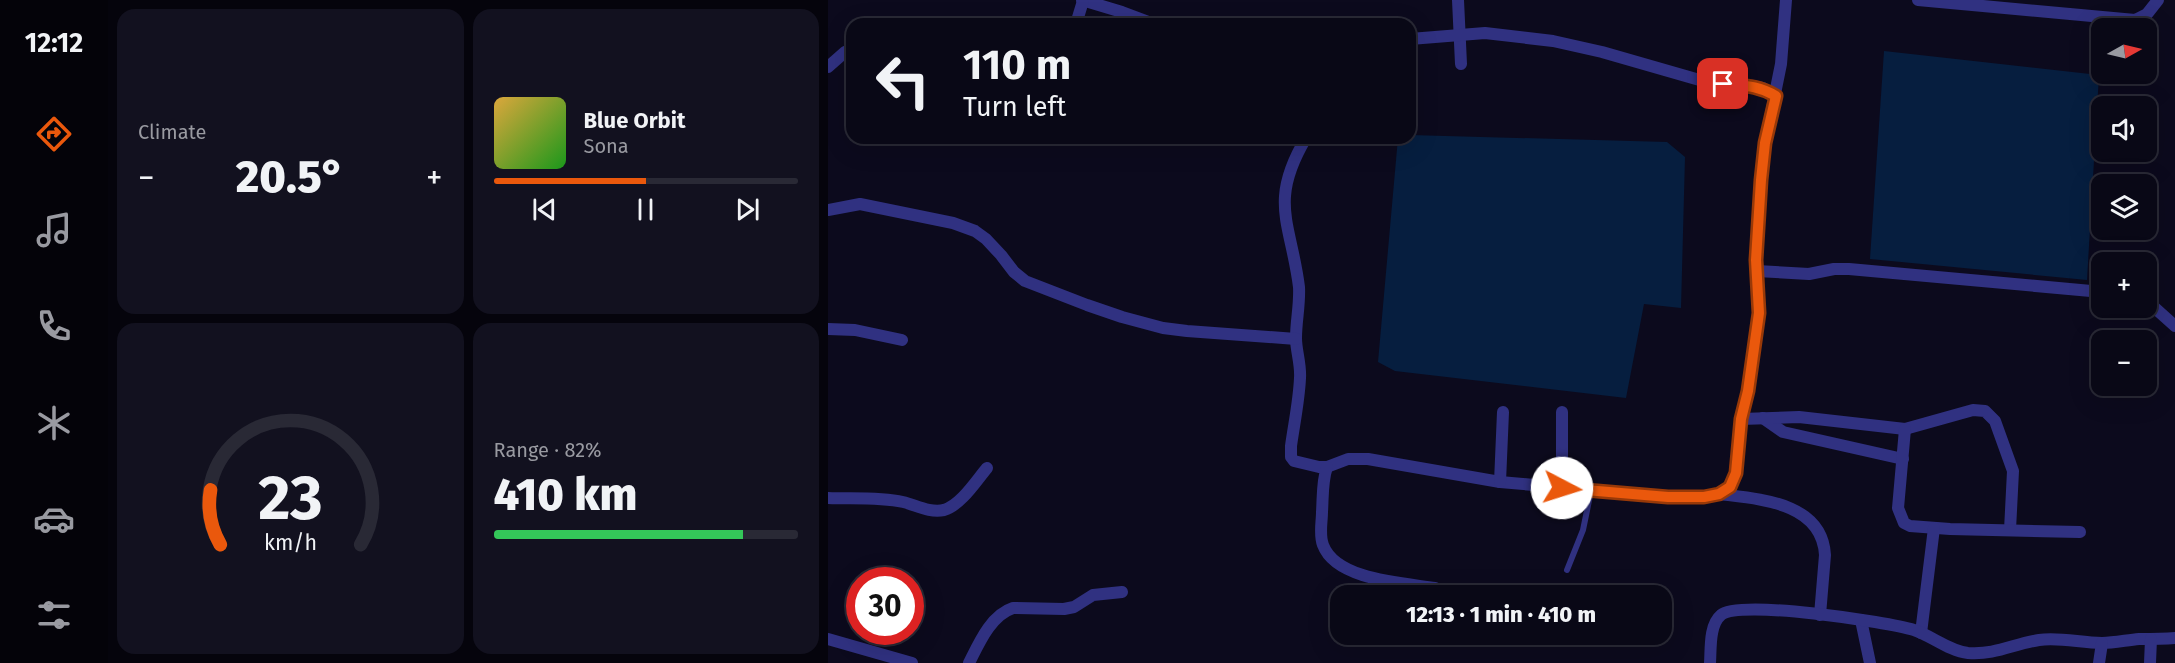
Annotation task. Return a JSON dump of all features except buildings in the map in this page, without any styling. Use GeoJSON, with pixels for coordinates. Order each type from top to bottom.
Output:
{"type":"FeatureCollection","features":[{"type":"Feature","properties":{"kind":"street"},"geometry":{"type":"LineString","coordinates":[[1078,18],[1082,0],[1138,18]]}},
{"type":"Feature","properties":{"kind":"street"},"geometry":{"type":"LineString","coordinates":[[1458,0],[1461,64]]}},
{"type":"Feature","properties":{"kind":"street"},"geometry":{"type":"LineString","coordinates":[[1719,494],[1730,487],[1736,473],[1741,419],[1748,391],[1759,313],[1757,271],[1762,170],[1765,143],[1781,64],[1786,0]]}},
{"type":"Feature","properties":{"kind":"street"},"geometry":{"type":"LineString","coordinates":[[1918,0],[2038,6],[2135,20],[2147,14],[2158,0]]}},
{"type":"Feature","properties":{"kind":"street"},"geometry":{"type":"LineString","coordinates":[[1416,38],[1485,33],[1513,35],[1577,46],[1703,81],[1763,88],[1776,96]]}},
{"type":"Feature","properties":{"kind":"street"},"geometry":{"type":"LineString","coordinates":[[828,67],[846,52]]}},
{"type":"Feature","properties":{"kind":"street"},"geometry":{"type":"LineString","coordinates":[[1303,144],[1291,168],[1284,203],[1299,289],[1296,339],[1300,377],[1291,446],[1294,461],[1300,464],[1327,466],[1348,459],[1368,459],[1500,482],[1668,497],[1704,497],[1719,494],[1773,501],[1792,510],[1816,528],[1825,547],[1820,615]]}},
{"type":"Feature","properties":{"kind":"street"},"geometry":{"type":"LineString","coordinates":[[828,210],[860,204],[953,223],[975,231],[986,239],[1014,272],[1025,281],[1087,305],[1142,322],[1187,331],[1296,339]]}},
{"type":"Feature","properties":{"kind":"street"},"geometry":{"type":"LineString","coordinates":[[1757,271],[1809,274],[1834,269],[1849,269],[2091,291]]}},
{"type":"Feature","properties":{"kind":"street"},"geometry":{"type":"LineString","coordinates":[[2157,310],[2175,326]]}},
{"type":"Feature","properties":{"kind":"street"},"geometry":{"type":"LineString","coordinates":[[828,329],[855,330],[902,340]]}},
{"type":"Feature","properties":{"kind":"street"},"geometry":{"type":"LineString","coordinates":[[1741,419],[1799,417],[1905,429],[1980,409],[1991,415],[1995,421],[2013,471],[2010,530]]}},
{"type":"Feature","properties":{"kind":"street"},"geometry":{"type":"LineString","coordinates":[[1500,482],[1503,412]]}},
{"type":"Feature","properties":{"kind":"street"},"geometry":{"type":"LineString","coordinates":[[1562,412],[1562,488]]}},
{"type":"Feature","properties":{"kind":"street"},"geometry":{"type":"LineString","coordinates":[[1763,418],[1784,432],[1903,459]]}},
{"type":"Feature","properties":{"kind":"street"},"geometry":{"type":"LineString","coordinates":[[1905,429],[1898,508],[1901,519],[1910,526],[2080,532]]}},
{"type":"Feature","properties":{"kind":"street"},"geometry":{"type":"LineString","coordinates":[[1327,466],[1323,477],[1321,537],[1328,555],[1349,571],[1418,585]]}},
{"type":"Feature","properties":{"kind":"street"},"geometry":{"type":"LineString","coordinates":[[828,498],[891,500],[931,510],[944,510],[956,504],[987,468]]}},
{"type":"Feature","properties":{"kind":"street"},"geometry":{"type":"LineString","coordinates":[[1921,633],[1934,528]]}},
{"type":"Feature","properties":{"kind":"street"},"geometry":{"type":"LineString","coordinates":[[969,663],[979,642],[1006,610],[1013,608],[1064,609],[1074,607],[1093,595],[1122,592]]}},
{"type":"Feature","properties":{"kind":"street"},"geometry":{"type":"LineString","coordinates":[[1710,663],[1713,630],[1721,614],[1729,611],[1778,610],[1882,623],[1921,633],[1958,652],[1970,653],[2003,650],[2038,640],[2057,639],[2102,643],[2175,638]]}},
{"type":"Feature","properties":{"kind":"street"},"geometry":{"type":"LineString","coordinates":[[1861,620],[1870,663]]}},
{"type":"Feature","properties":{"kind":"street"},"geometry":{"type":"LineString","coordinates":[[828,639],[912,663]]}},
{"type":"Feature","properties":{"kind":"street"},"geometry":{"type":"LineString","coordinates":[[2150,663],[2151,639]]}},
{"type":"Feature","properties":{"kind":"street"},"geometry":{"type":"LineString","coordinates":[[2099,663],[2102,643]]}},
{"type":"Feature","properties":{"kind":"lane"},"geometry":{"type":"LineString","coordinates":[[1567,570],[1583,530],[1591,491]]}},
{"type":"Feature","properties":{"kind":"water"},"geometry":{"type":"Polygon","coordinates":[[[1884,51],[2091,74],[2091,84],[2098,84],[2098,96],[2091,96],[2091,162],[2094,162],[2093,174],[2091,174],[2087,280],[1870,259],[1884,51]]]}},
{"type":"Feature","properties":{"kind":"water"},"geometry":{"type":"Polygon","coordinates":[[[1416,135],[1667,142],[1685,157],[1681,308],[1644,304],[1626,398],[1395,371],[1378,362],[1397,144],[1416,144],[1416,135]]]}},
{"type":"Feature","properties":{"kind":"route"},"geometry":{"type":"LineString","coordinates":[[1562,488],[1668,497],[1704,497],[1719,494],[1730,487],[1736,473],[1741,419],[1748,391],[1759,313],[1756,260],[1761,180],[1765,143],[1776,96],[1763,88],[1723,84]]}}]}
